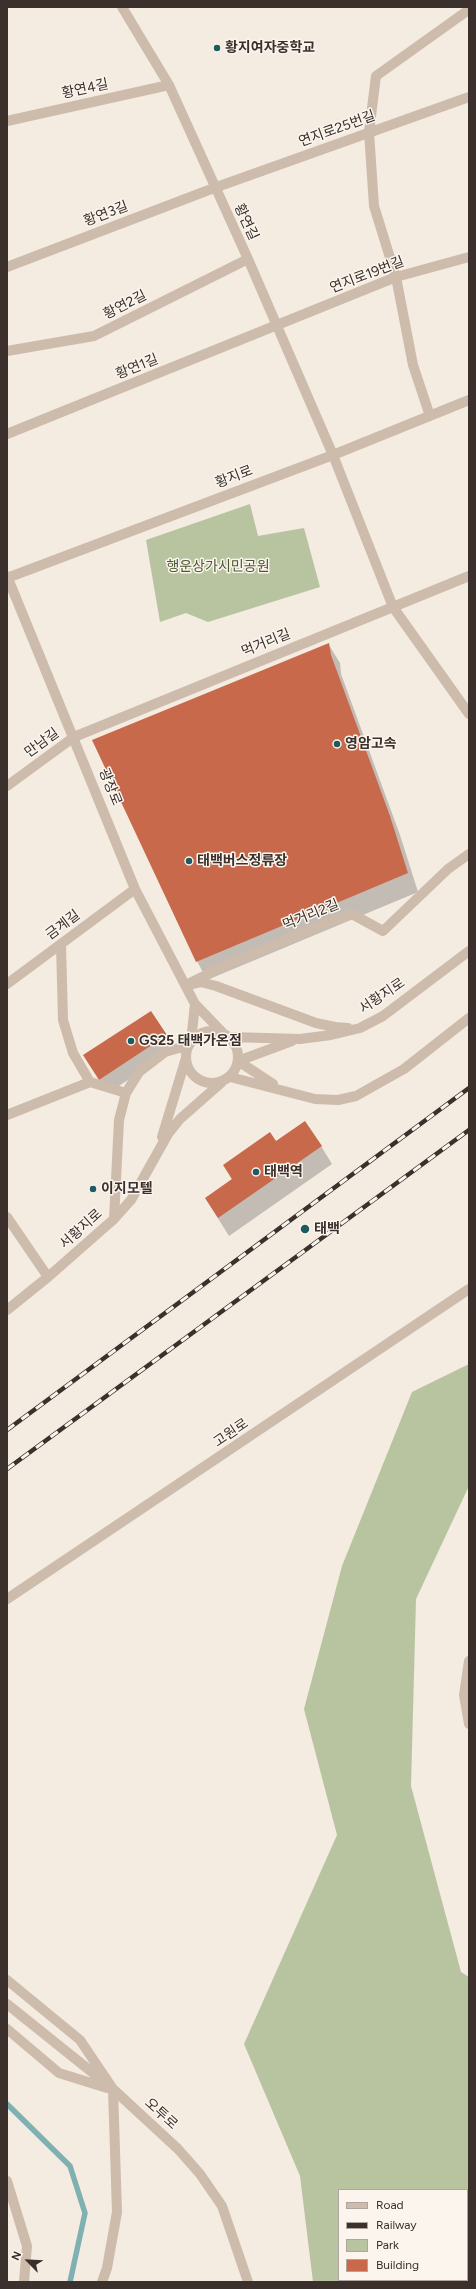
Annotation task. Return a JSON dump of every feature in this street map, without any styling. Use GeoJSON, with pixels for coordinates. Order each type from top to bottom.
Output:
{"type":"FeatureCollection","features":[{"type":"Feature","properties":{"kind":"street","name":"황연길"},"geometry":{"type":"LineString","coordinates":[[122,7],[169,86],[214,188],[248,259],[333,455],[393,607],[469,714]]}},
{"type":"Feature","properties":{"kind":"street"},"geometry":{"type":"LineString","coordinates":[[430,416],[413,365],[396,277],[374,206],[369,132],[376,76],[467,11]]}},
{"type":"Feature","properties":{"kind":"street","name":"황연4길"},"geometry":{"type":"LineString","coordinates":[[7,121],[169,86]]}},
{"type":"Feature","properties":{"kind":"street","name":"연지로25번길"},"geometry":{"type":"LineString","coordinates":[[214,188],[469,97]]}},
{"type":"Feature","properties":{"kind":"street","name":"황연3길"},"geometry":{"type":"LineString","coordinates":[[7,267],[214,188]]}},
{"type":"Feature","properties":{"kind":"street","name":"연지로19번길"},"geometry":{"type":"LineString","coordinates":[[277,326],[396,277],[469,257]]}},
{"type":"Feature","properties":{"kind":"street","name":"황연2길"},"geometry":{"type":"LineString","coordinates":[[7,351],[94,336],[248,259]]}},
{"type":"Feature","properties":{"kind":"street","name":"황연1길"},"geometry":{"type":"LineString","coordinates":[[7,434],[277,326]]}},
{"type":"Feature","properties":{"kind":"street","name":"황지로"},"geometry":{"type":"LineString","coordinates":[[7,577],[333,455],[469,402]]}},
{"type":"Feature","properties":{"kind":"street","name":"먹거리길"},"geometry":{"type":"LineString","coordinates":[[74,736],[469,576]]}},
{"type":"Feature","properties":{"kind":"street","name":"광장로"},"geometry":{"type":"LineString","coordinates":[[7,577],[136,889],[195,1004]]}},
{"type":"Feature","properties":{"kind":"street","name":"만남길"},"geometry":{"type":"LineString","coordinates":[[7,786],[74,736]]}},
{"type":"Feature","properties":{"kind":"street","name":"먹거리2길"},"geometry":{"type":"LineString","coordinates":[[186,985],[233,962],[352,914],[383,931],[448,869],[469,854]]}},
{"type":"Feature","properties":{"kind":"street","name":"금계길"},"geometry":{"type":"LineString","coordinates":[[7,984],[136,889]]}},
{"type":"Feature","properties":{"kind":"street"},"geometry":{"type":"LineString","coordinates":[[61,944],[63,1020],[73,1053],[90,1082]]}},
{"type":"Feature","properties":{"kind":"street","name":"서황지로"},"geometry":{"type":"LineString","coordinates":[[300,1039],[331,1035],[360,1028],[383,1016],[469,951]]}},
{"type":"Feature","properties":{"kind":"street"},"geometry":{"type":"LineString","coordinates":[[186,985],[201,982],[316,1023],[335,1027],[360,1028]]}},
{"type":"Feature","properties":{"kind":"street"},"geometry":{"type":"LineString","coordinates":[[156,1154],[180,1119],[236,1070],[238,1061],[236,1044],[195,1004]]}},
{"type":"Feature","properties":{"kind":"street"},"geometry":{"type":"LineString","coordinates":[[156,1154],[173,1105],[188,1050],[195,1004]]}},
{"type":"Feature","properties":{"kind":"street"},"geometry":{"type":"LineString","coordinates":[[300,1039],[204,1032],[188,1050],[189,1069],[198,1079],[213,1083],[226,1079],[315,1099],[338,1100],[356,1096],[404,1069],[469,1018]]}},
{"type":"Feature","properties":{"kind":"street"},"geometry":{"type":"LineString","coordinates":[[238,1061],[276,1046],[300,1039]]}},
{"type":"Feature","properties":{"kind":"street"},"geometry":{"type":"LineString","coordinates":[[114,1219],[119,1120],[126,1093],[139,1072],[165,1052],[179,1048],[188,1050]]}},
{"type":"Feature","properties":{"kind":"street"},"geometry":{"type":"LineString","coordinates":[[238,1061],[266,1080],[288,1092]]}},
{"type":"Feature","properties":{"kind":"street"},"geometry":{"type":"LineString","coordinates":[[7,1115],[90,1082],[126,1093]]}},
{"type":"Feature","properties":{"kind":"street","name":"서황지로"},"geometry":{"type":"LineString","coordinates":[[7,1310],[48,1278],[114,1219],[131,1200],[156,1154]]}},
{"type":"Feature","properties":{"kind":"street"},"geometry":{"type":"LineString","coordinates":[[7,1217],[48,1278]]}},
{"type":"Feature","properties":{"kind":"street","name":"고원로"},"geometry":{"type":"LineString","coordinates":[[7,1599],[469,1289]]}},
{"type":"Feature","properties":{"kind":"street"},"geometry":{"type":"LineString","coordinates":[[469,1661],[464,1695],[469,1724]]}},
{"type":"Feature","properties":{"kind":"street"},"geometry":{"type":"LineString","coordinates":[[7,1980],[80,2040],[113,2089],[118,2212],[107,2268],[102,2282]]}},
{"type":"Feature","properties":{"kind":"street","name":"오투로"},"geometry":{"type":"LineString","coordinates":[[7,2004],[113,2089],[178,2149],[200,2174],[222,2206],[248,2282]]}},
{"type":"Feature","properties":{"kind":"street"},"geometry":{"type":"LineString","coordinates":[[7,2030],[59,2073],[113,2089]]}},
{"type":"Feature","properties":{"kind":"street"},"geometry":{"type":"LineString","coordinates":[[7,2181],[27,2246],[24,2282]]}},
{"type":"Feature","properties":{"kind":"green space","name":"행운상가시민공원"},"geometry":{"type":"Polygon","coordinates":[[[250,504],[258,536],[304,528],[320,587],[208,622],[186,613],[160,622],[146,540],[250,504]]]}},
{"type":"Feature","properties":{"kind":"green space"},"geometry":{"type":"Polygon","coordinates":[[[469,1364],[469,1486],[416,1599],[411,1786],[461,1972],[469,1977],[469,2282],[313,2282],[300,2176],[244,2044],[337,1835],[304,1709],[342,1566],[412,1392],[469,1364]]]}},
{"type":"Feature","properties":{"kind":"building","name":"태백버스정류장"},"geometry":{"type":"Polygon","coordinates":[[[329,643],[331,655],[390,816],[408,873],[196,962],[92,740],[329,643]]]}},
{"type":"Feature","properties":{"kind":"building"},"geometry":{"type":"Polygon","coordinates":[[[151,1011],[167,1035],[99,1080],[83,1055],[151,1011]]]}},
{"type":"Feature","properties":{"kind":"building","name":"태백역"},"geometry":{"type":"Polygon","coordinates":[[[305,1121],[322,1146],[218,1218],[205,1198],[232,1179],[223,1165],[270,1132],[276,1141],[305,1121]]]}},
{"type":"Feature","properties":{"kind":"waterway"},"geometry":{"type":"LineString","coordinates":[[7,2104],[70,2166],[85,2213],[70,2282]]}},
{"type":"Feature","properties":{"kind":"railway"},"geometry":{"type":"LineString","coordinates":[[7,1430],[469,1088]]}},
{"type":"Feature","properties":{"kind":"railway"},"geometry":{"type":"LineString","coordinates":[[7,1469],[469,1130]]}},
{"type":"Feature","properties":{"kind":"place","name":"황지여자중학교"},"geometry":{"type":"Point","coordinates":[217,48]}},
{"type":"Feature","properties":{"kind":"place","name":"영암고속"},"geometry":{"type":"Point","coordinates":[337,744]}},
{"type":"Feature","properties":{"kind":"place","name":"태백버스정류장"},"geometry":{"type":"Point","coordinates":[189,861]}},
{"type":"Feature","properties":{"kind":"place","name":"GS25 태백가온점"},"geometry":{"type":"Point","coordinates":[131,1041]}},
{"type":"Feature","properties":{"kind":"place","name":"태백역"},"geometry":{"type":"Point","coordinates":[256,1172]}},
{"type":"Feature","properties":{"kind":"place","name":"이지모텔"},"geometry":{"type":"Point","coordinates":[93,1189]}},
{"type":"Feature","properties":{"kind":"place","name":"태백"},"geometry":{"type":"Point","coordinates":[305,1229]}}]}
